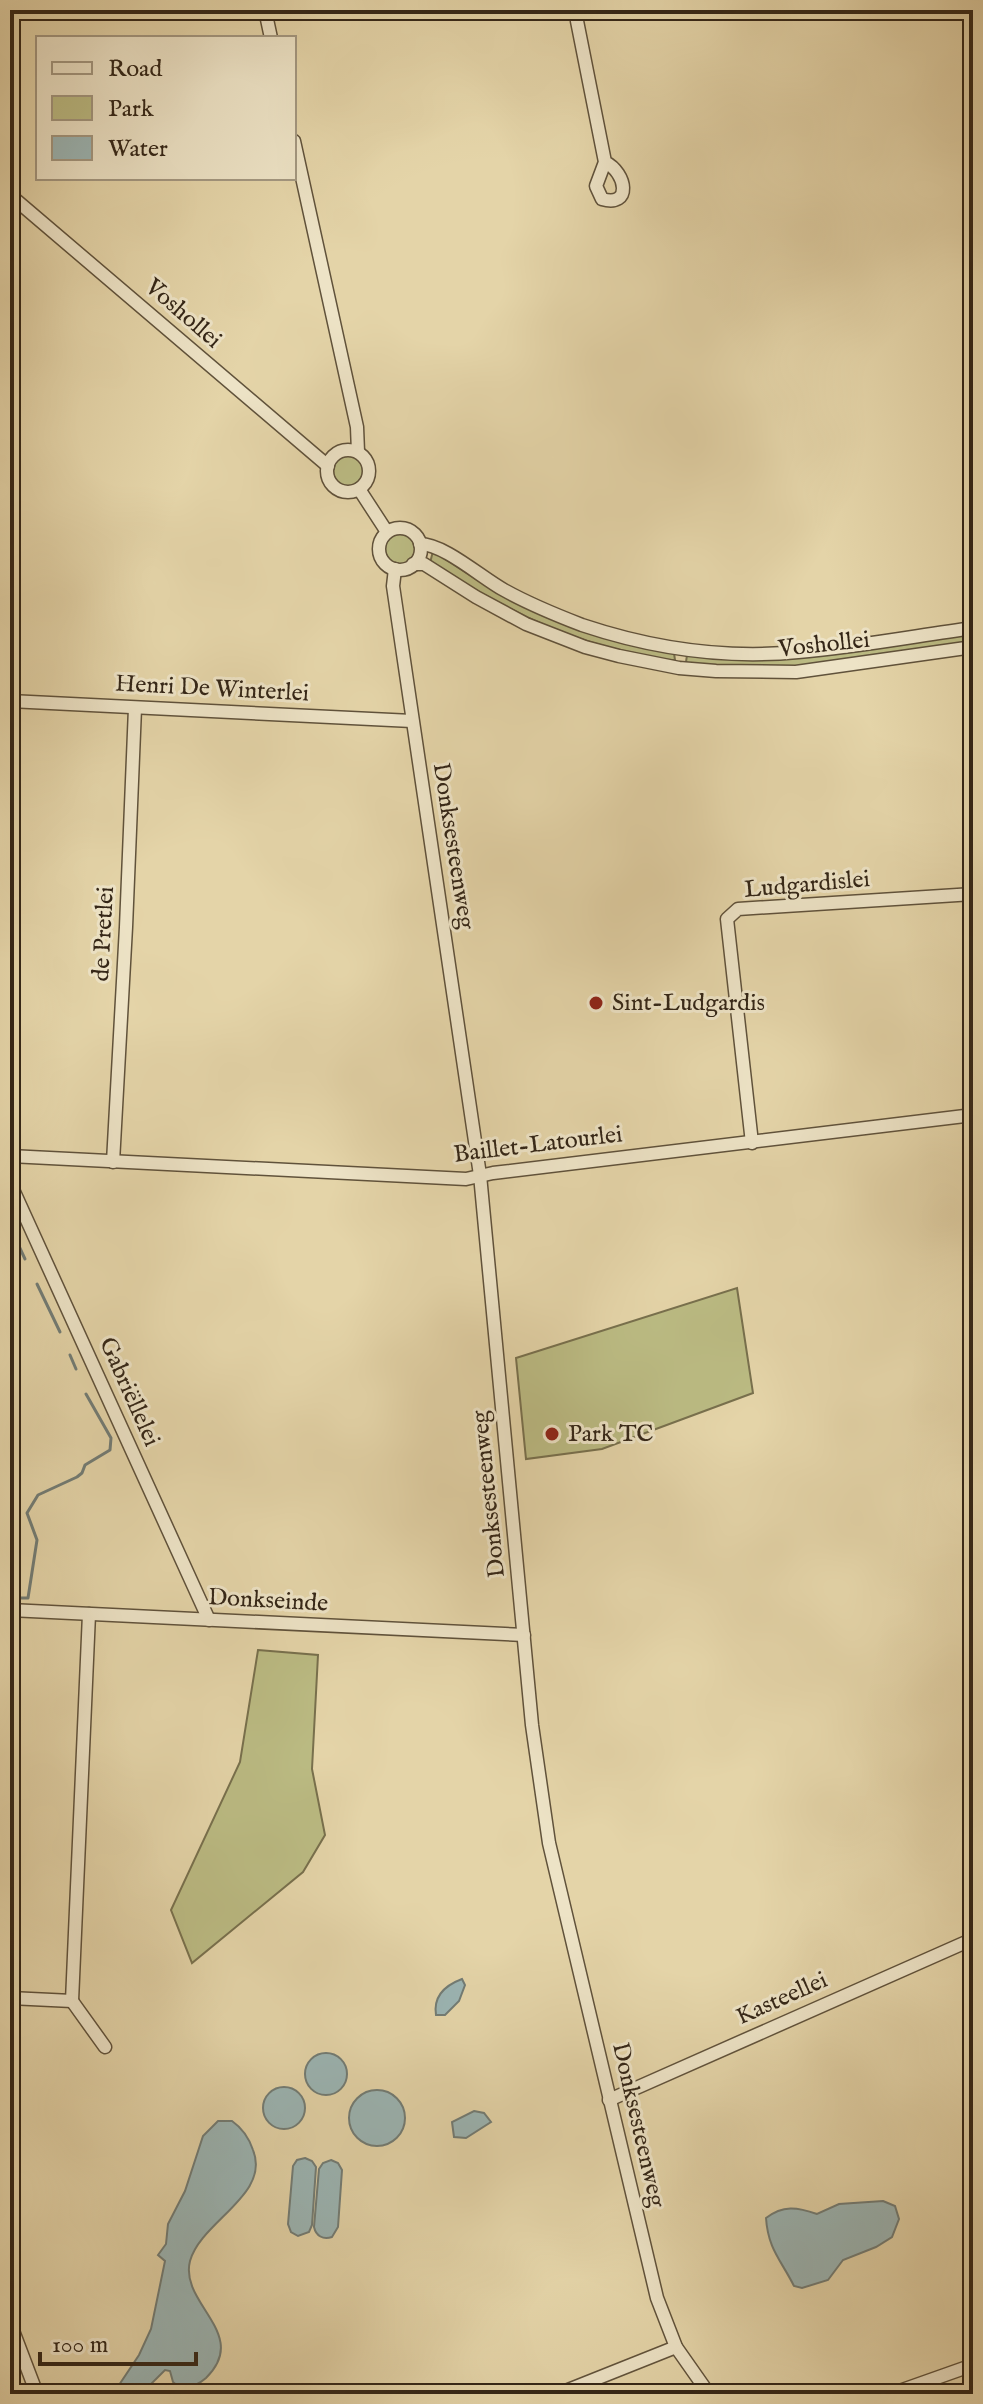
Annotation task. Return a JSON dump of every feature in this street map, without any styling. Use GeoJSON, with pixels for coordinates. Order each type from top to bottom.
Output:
{"type":"FeatureCollection","features":[{"type":"Feature","properties":{"kind":"street"},"geometry":{"type":"LineString","coordinates":[[265,10],[271,36]]}},
{"type":"Feature","properties":{"kind":"street"},"geometry":{"type":"LineString","coordinates":[[578,10],[577,21],[605,162]]}},
{"type":"Feature","properties":{"kind":"street"},"geometry":{"type":"LineString","coordinates":[[296,150],[357,427],[358,452]]}},
{"type":"Feature","properties":{"kind":"street","name":"Voshollei"},"geometry":{"type":"LineString","coordinates":[[10,195],[328,466]]}},
{"type":"Feature","properties":{"kind":"street"},"geometry":{"type":"LineString","coordinates":[[358,452],[369,468],[368,479],[359,489],[349,492],[334,486],[328,477],[328,466],[337,453],[358,452]]}},
{"type":"Feature","properties":{"kind":"street"},"geometry":{"type":"LineString","coordinates":[[359,489],[387,532],[395,528],[405,529],[415,534],[420,544],[419,558],[405,569],[395,569]]}},
{"type":"Feature","properties":{"kind":"street","name":"Donksesteenweg"},"geometry":{"type":"LineString","coordinates":[[387,532],[379,545],[380,556],[385,564],[395,569],[393,586],[480,1175],[532,1725],[549,1843],[657,2298],[676,2347],[709,2394]]}},
{"type":"Feature","properties":{"kind":"street","name":"Voshollei"},"geometry":{"type":"LineString","coordinates":[[420,544],[434,546],[498,587],[555,614],[608,632],[682,649],[755,654],[798,652],[973,628]]}},
{"type":"Feature","properties":{"kind":"street","name":"Voshollei"},"geometry":{"type":"LineString","coordinates":[[413,564],[424,564],[476,597],[553,635],[619,656],[679,668],[796,672],[973,647]]}},
{"type":"Feature","properties":{"kind":"street"},"geometry":{"type":"LineString","coordinates":[[679,668],[682,649]]}},
{"type":"Feature","properties":{"kind":"street","name":"Henri De Winterlei"},"geometry":{"type":"LineString","coordinates":[[10,701],[412,721]]}},
{"type":"Feature","properties":{"kind":"street","name":"de Pretlei"},"geometry":{"type":"LineString","coordinates":[[113,1162],[135,708]]}},
{"type":"Feature","properties":{"kind":"street","name":"Ludgardislei"},"geometry":{"type":"LineString","coordinates":[[752,1143],[727,919],[738,909],[973,894]]}},
{"type":"Feature","properties":{"kind":"street","name":"Baillet-Latourlei"},"geometry":{"type":"LineString","coordinates":[[10,1156],[466,1179],[973,1115]]}},
{"type":"Feature","properties":{"kind":"street","name":"Gabriëllelei"},"geometry":{"type":"LineString","coordinates":[[10,1183],[209,1620]]}},
{"type":"Feature","properties":{"kind":"street","name":"Donkseinde"},"geometry":{"type":"LineString","coordinates":[[10,1610],[524,1635]]}},
{"type":"Feature","properties":{"kind":"street"},"geometry":{"type":"LineString","coordinates":[[89,1614],[72,2001],[105,2047]]}},
{"type":"Feature","properties":{"kind":"street","name":"Kasteellei"},"geometry":{"type":"LineString","coordinates":[[609,2100],[973,1939]]}},
{"type":"Feature","properties":{"kind":"street"},"geometry":{"type":"LineString","coordinates":[[10,1998],[72,2001]]}},
{"type":"Feature","properties":{"kind":"street"},"geometry":{"type":"LineString","coordinates":[[10,2323],[37,2394]]}},
{"type":"Feature","properties":{"kind":"street"},"geometry":{"type":"LineString","coordinates":[[558,2394],[676,2347]]}},
{"type":"Feature","properties":{"kind":"street"},"geometry":{"type":"LineString","coordinates":[[891,2394],[973,2365]]}},
{"type":"Feature","properties":{"kind":"green space"},"geometry":{"type":"Polygon","coordinates":[[[348,456],[359,460],[363,471],[359,482],[348,486],[337,482],[333,471],[337,460],[348,456]]]}},
{"type":"Feature","properties":{"kind":"green space"},"geometry":{"type":"Polygon","coordinates":[[[400,534],[411,538],[415,549],[411,560],[400,564],[389,560],[385,549],[389,538],[400,534]]]}},
{"type":"Feature","properties":{"kind":"green space"},"geometry":{"type":"Polygon","coordinates":[[[433,551],[479,581],[674,653],[675,660],[606,646],[528,617],[430,563],[433,551]]]}},
{"type":"Feature","properties":{"kind":"green space"},"geometry":{"type":"Polygon","coordinates":[[[973,632],[973,643],[794,668],[686,662],[687,655],[758,658],[973,632]]]}},
{"type":"Feature","properties":{"kind":"green space"},"geometry":{"type":"Polygon","coordinates":[[[737,1288],[753,1393],[602,1449],[526,1459],[516,1358],[737,1288]]]}},
{"type":"Feature","properties":{"kind":"green space"},"geometry":{"type":"Polygon","coordinates":[[[258,1650],[318,1655],[312,1769],[325,1835],[303,1872],[192,1963],[171,1910],[240,1762],[258,1650]]]}},
{"type":"Feature","properties":{"kind":"water"},"geometry":{"type":"Polygon","coordinates":[[[462,1979],[465,1985],[459,2001],[445,2015],[436,2015],[442,1992],[462,1979]]]}},
{"type":"Feature","properties":{"kind":"water"},"geometry":{"type":"Polygon","coordinates":[[[326,2053],[341,2059],[347,2074],[341,2089],[326,2095],[311,2089],[305,2074],[311,2059],[326,2053]]]}},
{"type":"Feature","properties":{"kind":"water"},"geometry":{"type":"Polygon","coordinates":[[[284,2087],[299,2093],[305,2108],[299,2123],[284,2129],[269,2123],[263,2108],[269,2093],[284,2087]]]}},
{"type":"Feature","properties":{"kind":"water"},"geometry":{"type":"Polygon","coordinates":[[[377,2090],[397,2098],[405,2118],[397,2138],[377,2146],[357,2138],[349,2118],[357,2098],[377,2090]]]}},
{"type":"Feature","properties":{"kind":"water"},"geometry":{"type":"Polygon","coordinates":[[[474,2111],[484,2113],[491,2122],[466,2138],[454,2137],[452,2122],[474,2111]]]}},
{"type":"Feature","properties":{"kind":"water"},"geometry":{"type":"Polygon","coordinates":[[[218,2121],[232,2121],[242,2130],[253,2150],[256,2166],[244,2194],[207,2233],[190,2261],[189,2277],[194,2291],[218,2333],[221,2347],[218,2362],[206,2378],[194,2386],[179,2387],[173,2382],[170,2371],[165,2370],[141,2394],[113,2394],[139,2355],[151,2329],[165,2261],[158,2255],[166,2244],[168,2224],[185,2191],[203,2136],[218,2121]]]}},
{"type":"Feature","properties":{"kind":"water"},"geometry":{"type":"Polygon","coordinates":[[[305,2158],[316,2167],[312,2225],[309,2232],[298,2236],[291,2232],[288,2224],[293,2166],[297,2160],[305,2158]]]}},
{"type":"Feature","properties":{"kind":"water"},"geometry":{"type":"Polygon","coordinates":[[[331,2160],[338,2163],[342,2170],[338,2227],[332,2237],[323,2238],[314,2227],[319,2169],[331,2160]]]}},
{"type":"Feature","properties":{"kind":"water"},"geometry":{"type":"Polygon","coordinates":[[[883,2201],[895,2206],[899,2219],[892,2237],[843,2260],[828,2280],[802,2288],[794,2286],[772,2246],[766,2218],[784,2209],[817,2214],[839,2204],[883,2201]]]}},
{"type":"Feature","properties":{"kind":"waterway"},"geometry":{"type":"LineString","coordinates":[[10,1227],[25,1259]]}},
{"type":"Feature","properties":{"kind":"waterway"},"geometry":{"type":"LineString","coordinates":[[37,1284],[60,1332]]}},
{"type":"Feature","properties":{"kind":"waterway"},"geometry":{"type":"LineString","coordinates":[[70,1355],[76,1369]]}},
{"type":"Feature","properties":{"kind":"waterway"},"geometry":{"type":"LineString","coordinates":[[10,1598],[28,1598],[37,1540],[27,1513],[38,1495],[77,1477],[85,1465],[110,1450],[111,1438],[86,1394]]}},
{"type":"Feature","properties":{"kind":"place","name":"Sint-Ludgardis"},"geometry":{"type":"Point","coordinates":[596,1003]}},
{"type":"Feature","properties":{"kind":"place","name":"Park TC"},"geometry":{"type":"Point","coordinates":[552,1434]}}]}
